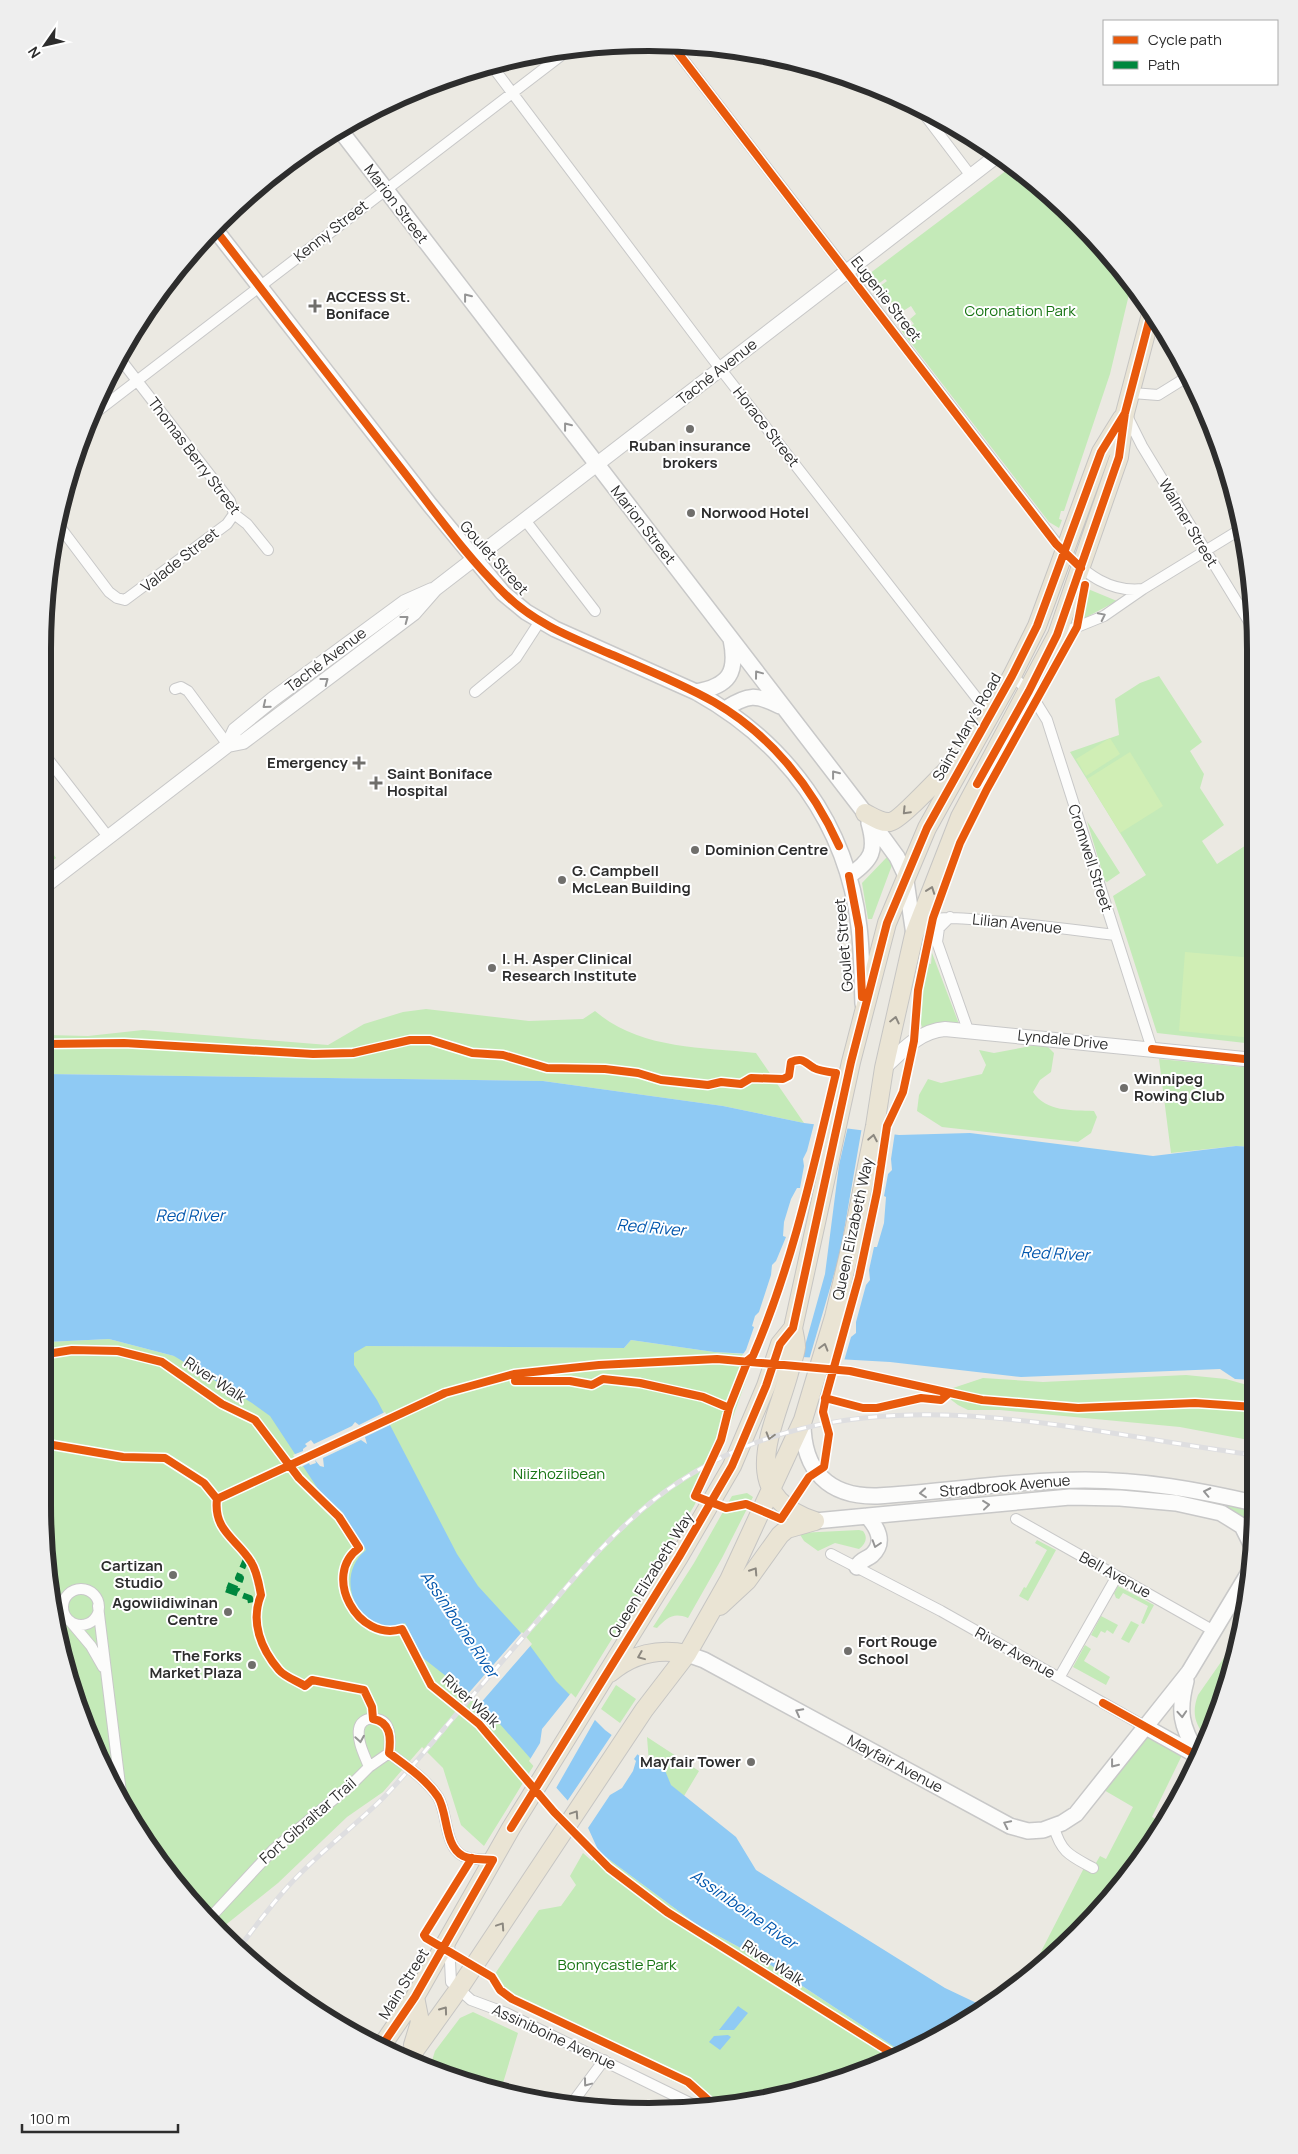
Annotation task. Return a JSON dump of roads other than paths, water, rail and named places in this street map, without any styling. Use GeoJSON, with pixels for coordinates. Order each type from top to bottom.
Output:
{"type":"FeatureCollection","features":[{"type":"Feature","properties":{"kind":"highway","name":"Saint Mary's Road"},"geometry":{"type":"LineString","coordinates":[[1029,691],[1057,635],[1119,457],[1125,413],[1150,323]]}},
{"type":"Feature","properties":{"kind":"highway","name":"Saint Mary's Road"},"geometry":{"type":"LineString","coordinates":[[852,1062],[880,946],[905,874],[947,788],[1012,676],[1037,626],[1101,452],[1125,413]]}},
{"type":"Feature","properties":{"kind":"highway"},"geometry":{"type":"LineString","coordinates":[[884,1068],[916,930],[960,817],[1029,691]]}},
{"type":"Feature","properties":{"kind":"highway"},"geometry":{"type":"LineString","coordinates":[[865,813],[884,822],[890,822],[901,817],[938,777],[970,749]]}},
{"type":"Feature","properties":{"kind":"highway"},"geometry":{"type":"LineString","coordinates":[[947,788],[960,817]]}},
{"type":"Feature","properties":{"kind":"highway","name":"Queen Elizabeth Way"},"geometry":{"type":"LineString","coordinates":[[511,1828],[732,1466],[766,1386],[780,1344],[793,1328],[852,1062]]}},
{"type":"Feature","properties":{"kind":"highway","name":"Queen Elizabeth Way"},"geometry":{"type":"LineString","coordinates":[[458,1990],[644,1710],[687,1654],[729,1580],[802,1420],[811,1394],[834,1317],[852,1241],[875,1126],[884,1068]]}},
{"type":"Feature","properties":{"kind":"highway"},"geometry":{"type":"LineString","coordinates":[[793,1328],[796,1348],[765,1458],[765,1472],[771,1489],[788,1510],[815,1521]]}},
{"type":"Feature","properties":{"kind":"highway"},"geometry":{"type":"LineString","coordinates":[[707,1618],[747,1581],[780,1535],[787,1529],[815,1521]]}},
{"type":"Feature","properties":{"kind":"highway"},"geometry":{"type":"LineString","coordinates":[[602,1680],[616,1668],[648,1653],[669,1650],[687,1654]]}},
{"type":"Feature","properties":{"kind":"highway","name":"Main Street"},"geometry":{"type":"LineString","coordinates":[[385,2041],[415,1997],[511,1828]]}},
{"type":"Feature","properties":{"kind":"highway"},"geometry":{"type":"LineString","coordinates":[[412,2054],[458,1990]]}},
{"type":"Feature","properties":{"kind":"highway"},"geometry":{"type":"LineString","coordinates":[[411,2053],[420,2022],[415,1997]]}},
{"type":"Feature","properties":{"kind":"main road","name":"Marion Street"},"geometry":{"type":"LineString","coordinates":[[344,135],[897,857],[905,874],[916,930]]}},
{"type":"Feature","properties":{"kind":"main road","name":"Goulet Street"},"geometry":{"type":"LineString","coordinates":[[219,234],[474,560],[503,593],[540,621],[696,692],[725,709],[766,742],[804,784],[833,833],[849,876],[859,928],[863,1012]]}},
{"type":"Feature","properties":{"kind":"main road"},"geometry":{"type":"LineString","coordinates":[[696,692],[713,689],[728,677],[734,654],[731,638]]}},
{"type":"Feature","properties":{"kind":"main road"},"geometry":{"type":"LineString","coordinates":[[725,709],[739,700],[752,696],[769,700],[784,708]]}},
{"type":"Feature","properties":{"kind":"main road"},"geometry":{"type":"LineString","coordinates":[[849,876],[865,864],[872,850],[873,838],[865,813]]}},
{"type":"Feature","properties":{"kind":"main road","name":"Stradbrook Avenue"},"geometry":{"type":"LineString","coordinates":[[802,1420],[804,1446],[811,1464],[827,1483],[836,1489],[854,1495],[877,1496],[1088,1480],[1146,1483],[1183,1488],[1247,1502]]}},
{"type":"Feature","properties":{"kind":"main road","name":"Stradbrook Avenue"},"geometry":{"type":"LineString","coordinates":[[815,1521],[1070,1497],[1140,1499],[1201,1508],[1228,1516],[1246,1531]]}},
{"type":"Feature","properties":{"kind":"main road"},"geometry":{"type":"LineString","coordinates":[[857,1567],[861,1560],[872,1554],[879,1544],[878,1530],[867,1516]]}},
{"type":"Feature","properties":{"kind":"main road"},"geometry":{"type":"LineString","coordinates":[[1054,1827],[1068,1820],[1082,1808],[1144,1726],[1189,1672],[1241,1587]]}},
{"type":"Feature","properties":{"kind":"main road","name":"Mayfair Avenue"},"geometry":{"type":"LineString","coordinates":[[687,1654],[704,1660],[1010,1826],[1028,1832],[1054,1827]]}},
{"type":"Feature","properties":{"kind":"main road"},"geometry":{"type":"LineString","coordinates":[[1189,1672],[1181,1699],[1182,1720],[1187,1736],[1194,1749]]}},
{"type":"Feature","properties":{"kind":"main road","name":"River Avenue"},"geometry":{"type":"LineString","coordinates":[[1144,1726],[1193,1752]]}},
{"type":"Feature","properties":{"kind":"street","name":"Eugenie Street"},"geometry":{"type":"LineString","coordinates":[[678,52],[1064,554],[1080,568],[1115,588],[1127,591],[1143,589]]}},
{"type":"Feature","properties":{"kind":"street","name":"Kenny Street"},"geometry":{"type":"LineString","coordinates":[[103,407],[557,58]]}},
{"type":"Feature","properties":{"kind":"street","name":"Horace Street"},"geometry":{"type":"LineString","coordinates":[[496,72],[721,369],[979,701],[992,710]]}},
{"type":"Feature","properties":{"kind":"street"},"geometry":{"type":"LineString","coordinates":[[930,122],[971,176]]}},
{"type":"Feature","properties":{"kind":"street","name":"Taché Avenue"},"geometry":{"type":"LineString","coordinates":[[51,882],[228,745],[243,742],[414,613],[435,589],[992,160]]}},
{"type":"Feature","properties":{"kind":"street","name":"Thomas Berry Street"},"geometry":{"type":"LineString","coordinates":[[124,364],[230,501],[234,514],[247,524],[268,550]]}},
{"type":"Feature","properties":{"kind":"street"},"geometry":{"type":"LineString","coordinates":[[1132,393],[1158,395],[1182,380]]}},
{"type":"Feature","properties":{"kind":"street","name":"Walmer Street"},"geometry":{"type":"LineString","coordinates":[[1125,413],[1142,446],[1245,615]]}},
{"type":"Feature","properties":{"kind":"street","name":"Valade Street"},"geometry":{"type":"LineString","coordinates":[[63,531],[109,592],[121,600],[132,596],[227,524],[234,514]]}},
{"type":"Feature","properties":{"kind":"street"},"geometry":{"type":"LineString","coordinates":[[526,520],[596,611]]}},
{"type":"Feature","properties":{"kind":"street"},"geometry":{"type":"LineString","coordinates":[[1057,635],[1104,616],[1143,589],[1235,533]]}},
{"type":"Feature","properties":{"kind":"street","name":"Taché Avenue"},"geometry":{"type":"LineString","coordinates":[[228,745],[235,730],[333,654],[405,602],[435,589]]}},
{"type":"Feature","properties":{"kind":"street"},"geometry":{"type":"LineString","coordinates":[[475,692],[516,658],[540,621]]}},
{"type":"Feature","properties":{"kind":"street"},"geometry":{"type":"LineString","coordinates":[[333,654],[343,667]]}},
{"type":"Feature","properties":{"kind":"street","name":"Cromwell Street"},"geometry":{"type":"LineString","coordinates":[[1012,676],[1029,691],[1047,720],[1152,1049]]}},
{"type":"Feature","properties":{"kind":"street"},"geometry":{"type":"LineString","coordinates":[[174,690],[181,687],[188,691],[228,745]]}},
{"type":"Feature","properties":{"kind":"street"},"geometry":{"type":"LineString","coordinates":[[51,763],[109,838]]}},
{"type":"Feature","properties":{"kind":"street"},"geometry":{"type":"LineString","coordinates":[[950,917],[938,931],[937,942],[968,1030]]}},
{"type":"Feature","properties":{"kind":"street","name":"Lilian Avenue"},"geometry":{"type":"LineString","coordinates":[[916,930],[933,918],[950,917],[1034,924],[1115,935]]}},
{"type":"Feature","properties":{"kind":"street","name":"Lyndale Drive"},"geometry":{"type":"LineString","coordinates":[[884,1068],[924,1034],[940,1029],[968,1030],[1247,1059]]}},
{"type":"Feature","properties":{"kind":"street","name":"Bell Avenue"},"geometry":{"type":"LineString","coordinates":[[1016,1519],[1214,1631]]}},
{"type":"Feature","properties":{"kind":"street","name":"River Avenue"},"geometry":{"type":"LineString","coordinates":[[831,1554],[1144,1726]]}},
{"type":"Feature","properties":{"kind":"street"},"geometry":{"type":"LineString","coordinates":[[1059,1678],[1116,1576]]}},
{"type":"Feature","properties":{"kind":"street"},"geometry":{"type":"LineString","coordinates":[[108,1676],[98,1655],[67,1618],[64,1603],[66,1597],[74,1590],[90,1592],[98,1606],[108,1676],[120,1782]]}},
{"type":"Feature","properties":{"kind":"street"},"geometry":{"type":"LineString","coordinates":[[67,1618],[76,1624],[87,1623],[96,1616],[98,1606]]}},
{"type":"Feature","properties":{"kind":"street","name":"Fort Gibraltar Trail"},"geometry":{"type":"LineString","coordinates":[[213,1914],[274,1848],[350,1786],[369,1767],[389,1754],[388,1732],[384,1723],[373,1719],[364,1722],[359,1728],[360,1743],[369,1767]]}},
{"type":"Feature","properties":{"kind":"street"},"geometry":{"type":"LineString","coordinates":[[389,1754],[434,1792],[443,1808],[451,1840],[458,1852],[467,1857],[493,1860]]}},
{"type":"Feature","properties":{"kind":"street"},"geometry":{"type":"LineString","coordinates":[[1054,1827],[1062,1848],[1070,1856],[1093,1868]]}},
{"type":"Feature","properties":{"kind":"street"},"geometry":{"type":"LineString","coordinates":[[449,1937],[451,1982],[458,1990]]}},
{"type":"Feature","properties":{"kind":"street","name":"Assiniboine Avenue"},"geometry":{"type":"LineString","coordinates":[[458,1990],[471,2000],[506,2013],[686,2101]]}},
{"type":"Feature","properties":{"kind":"street"},"geometry":{"type":"LineString","coordinates":[[576,2098],[604,2060]]}},
{"type":"Feature","properties":{"kind":"water","name":"Red River"},"geometry":{"type":"Polygon","coordinates":[[[51,1074],[543,1081],[723,1106],[804,1123],[899,1135],[970,1133],[1153,1156],[1236,1146],[1247,1147],[1247,1380],[1235,1379],[1220,1369],[1021,1377],[890,1362],[714,1352],[631,1340],[624,1348],[366,1346],[354,1353],[354,1365],[377,1400],[457,1554],[478,1586],[520,1632],[556,1681],[605,1730],[649,1763],[664,1768],[671,1785],[736,1837],[756,1870],[945,1988],[978,2004],[948,2023],[897,2048],[763,1960],[696,1924],[599,1852],[584,1819],[484,1706],[423,1658],[405,1623],[390,1626],[376,1623],[364,1615],[356,1604],[351,1591],[351,1576],[356,1562],[366,1550],[342,1512],[320,1492],[270,1416],[174,1356],[109,1339],[51,1342],[51,1074]]]}},
{"type":"Feature","properties":{"kind":"water"},"geometry":{"type":"Polygon","coordinates":[[[738,2006],[748,2013],[734,2030],[719,2030],[738,2006]]]}},
{"type":"Feature","properties":{"kind":"water"},"geometry":{"type":"Polygon","coordinates":[[[728,2035],[731,2037],[720,2050],[709,2042],[714,2036],[728,2035]]]}},
{"type":"Feature","properties":{"kind":"railway"},"geometry":{"type":"LineString","coordinates":[[243,1943],[293,1881],[373,1808],[402,1778],[600,1549],[655,1499],[724,1456],[796,1430],[870,1417],[946,1415],[1022,1421],[1100,1431],[1247,1454]]}},
{"type":"Feature","properties":{"kind":"place","name":"ACCESS St. Boniface"},"geometry":{"type":"Point","coordinates":[315,306]}},
{"type":"Feature","properties":{"kind":"place","name":"Ruban insurance brokers"},"geometry":{"type":"Point","coordinates":[690,429]}},
{"type":"Feature","properties":{"kind":"place","name":"Norwood Hotel"},"geometry":{"type":"Point","coordinates":[691,513]}},
{"type":"Feature","properties":{"kind":"place","name":"Emergency"},"geometry":{"type":"Point","coordinates":[359,763]}},
{"type":"Feature","properties":{"kind":"place","name":"Saint Boniface Hospital"},"geometry":{"type":"Point","coordinates":[376,783]}},
{"type":"Feature","properties":{"kind":"place","name":"Dominion Centre"},"geometry":{"type":"Point","coordinates":[695,850]}},
{"type":"Feature","properties":{"kind":"place","name":"G. Campbell McLean Building"},"geometry":{"type":"Point","coordinates":[562,880]}},
{"type":"Feature","properties":{"kind":"place","name":"I. H. Asper Clinical Research Institute"},"geometry":{"type":"Point","coordinates":[492,968]}},
{"type":"Feature","properties":{"kind":"place","name":"Winnipeg Rowing Club"},"geometry":{"type":"Point","coordinates":[1124,1088]}},
{"type":"Feature","properties":{"kind":"place","name":"Cartizan Studio"},"geometry":{"type":"Point","coordinates":[173,1575]}},
{"type":"Feature","properties":{"kind":"place","name":"Agowiidiwinan Centre"},"geometry":{"type":"Point","coordinates":[228,1612]}},
{"type":"Feature","properties":{"kind":"place","name":"Fort Rouge School"},"geometry":{"type":"Point","coordinates":[848,1651]}},
{"type":"Feature","properties":{"kind":"place","name":"The Forks Market Plaza"},"geometry":{"type":"Point","coordinates":[252,1665]}},
{"type":"Feature","properties":{"kind":"place","name":"Mayfair Tower"},"geometry":{"type":"Point","coordinates":[751,1762]}},
{"type":"Feature","properties":{"kind":"park label","name":"Coronation Park"},"geometry":{"type":"Point","coordinates":[1020,311]}},
{"type":"Feature","properties":{"kind":"park label","name":"Niizhoziibean"},"geometry":{"type":"Point","coordinates":[559,1474]}},
{"type":"Feature","properties":{"kind":"park label","name":"Bonnycastle Park"},"geometry":{"type":"Point","coordinates":[617,1965]}},
{"type":"Feature","properties":{"kind":"water label","name":"Assiniboine River"},"geometry":{"type":"Point","coordinates":[460,1624]}},
{"type":"Feature","properties":{"kind":"water label","name":"Assiniboine River"},"geometry":{"type":"Point","coordinates":[744,1909]}}]}
